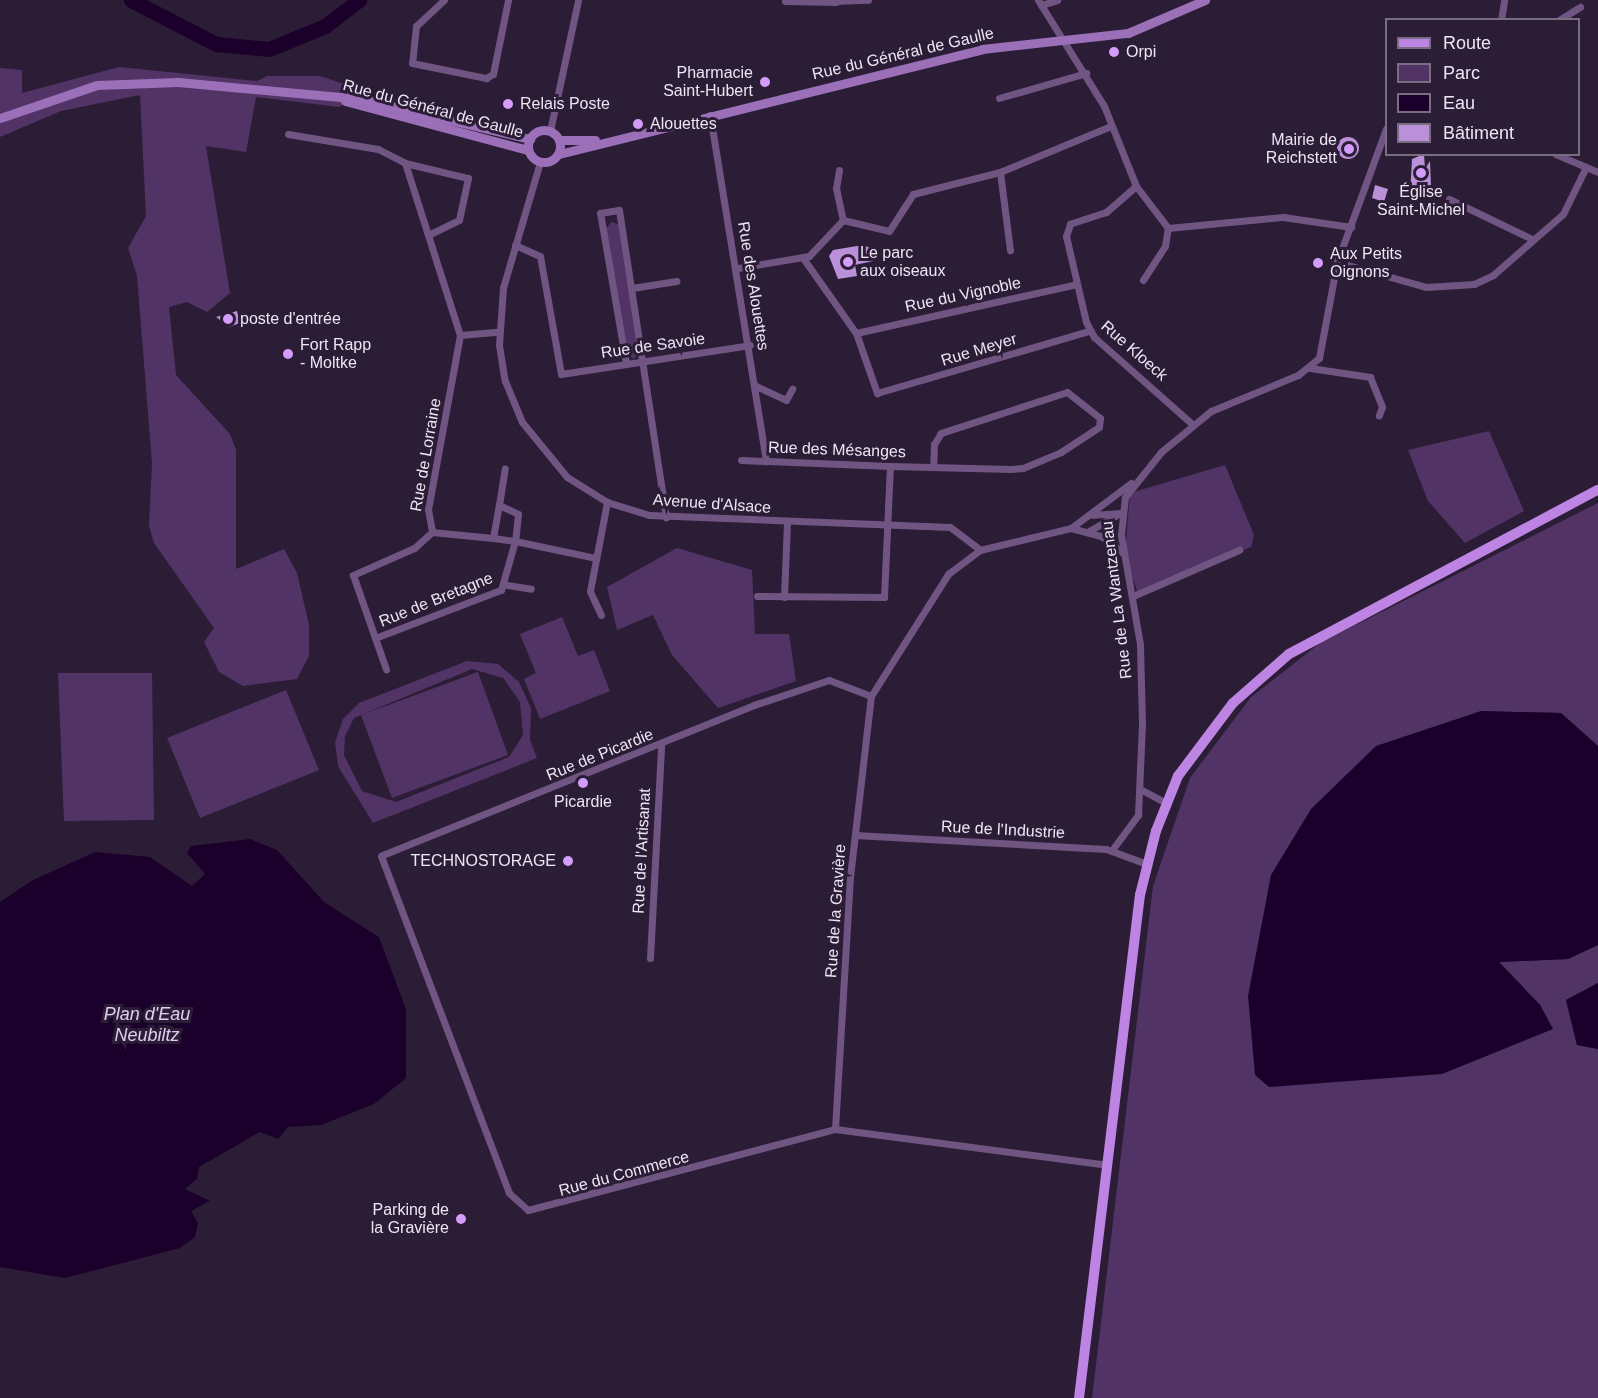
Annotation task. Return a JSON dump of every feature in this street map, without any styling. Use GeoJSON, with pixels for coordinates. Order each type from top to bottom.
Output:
{"type":"FeatureCollection","features":[{"type":"Feature","properties":{"kind":"main road","name":"Rue du Général de Gaulle"},"geometry":{"type":"LineString","coordinates":[[559,154],[606,140],[982,49],[1128,33],[1205,0]]}},
{"type":"Feature","properties":{"kind":"main road","name":"Rue du Général de Gaulle"},"geometry":{"type":"LineString","coordinates":[[0,118],[65,92],[124,81],[330,96],[530,139]]}},
{"type":"Feature","properties":{"kind":"main road","name":"Rue du Général de Gaulle"},"geometry":{"type":"LineString","coordinates":[[330,96],[528,150]]}},
{"type":"Feature","properties":{"kind":"main road"},"geometry":{"type":"LineString","coordinates":[[550,131],[559,140],[559,154],[540,162],[528,150],[530,139],[550,131]]}},
{"type":"Feature","properties":{"kind":"main road","name":"Rue du Général de Gaulle"},"geometry":{"type":"LineString","coordinates":[[559,140],[606,140]]}},
{"type":"Feature","properties":{"kind":"main road"},"geometry":{"type":"LineString","coordinates":[[1079,1398],[1147,864],[1166,802],[1199,744],[1233,704],[1290,654],[1598,489]]}},
{"type":"Feature","properties":{"kind":"street"},"geometry":{"type":"LineString","coordinates":[[444,0],[416,26],[410,56],[417,65],[490,78],[508,0]]}},
{"type":"Feature","properties":{"kind":"street"},"geometry":{"type":"LineString","coordinates":[[550,131],[578,0]]}},
{"type":"Feature","properties":{"kind":"street"},"geometry":{"type":"LineString","coordinates":[[785,1],[868,0]]}},
{"type":"Feature","properties":{"kind":"street"},"geometry":{"type":"LineString","coordinates":[[1057,0],[1040,2],[1063,41],[1086,73],[1112,126],[1136,186],[1168,228],[1165,246],[1143,280]]}},
{"type":"Feature","properties":{"kind":"street"},"geometry":{"type":"LineString","coordinates":[[1501,18],[1504,0]]}},
{"type":"Feature","properties":{"kind":"street"},"geometry":{"type":"LineString","coordinates":[[1561,18],[1580,7]]}},
{"type":"Feature","properties":{"kind":"street"},"geometry":{"type":"LineString","coordinates":[[999,98],[1086,73]]}},
{"type":"Feature","properties":{"kind":"street","name":"Rue des Alouettes"},"geometry":{"type":"LineString","coordinates":[[710,115],[738,267],[766,461]]}},
{"type":"Feature","properties":{"kind":"street"},"geometry":{"type":"LineString","coordinates":[[843,220],[889,231],[913,194],[1000,172],[1112,126]]}},
{"type":"Feature","properties":{"kind":"street"},"geometry":{"type":"LineString","coordinates":[[1378,415],[1382,407],[1370,377],[1310,368],[1325,347],[1337,262],[1385,132]]}},
{"type":"Feature","properties":{"kind":"street"},"geometry":{"type":"LineString","coordinates":[[288,134],[378,149],[405,163],[468,178],[459,220],[428,236]]}},
{"type":"Feature","properties":{"kind":"street"},"geometry":{"type":"LineString","coordinates":[[1561,156],[1598,172]]}},
{"type":"Feature","properties":{"kind":"street","name":"Avenue d'Alsace"},"geometry":{"type":"LineString","coordinates":[[540,162],[515,245],[498,332],[505,381],[522,422],[567,477],[608,502],[666,517],[953,528],[980,550]]}},
{"type":"Feature","properties":{"kind":"street","name":"Rue de Lorraine"},"geometry":{"type":"LineString","coordinates":[[386,669],[355,572],[414,548],[432,532],[428,509],[460,335],[405,163]]}},
{"type":"Feature","properties":{"kind":"street"},"geometry":{"type":"LineString","coordinates":[[1337,262],[1426,287],[1460,288],[1493,275],[1563,214],[1586,167]]}},
{"type":"Feature","properties":{"kind":"street"},"geometry":{"type":"LineString","coordinates":[[839,170],[836,188],[843,220]]}},
{"type":"Feature","properties":{"kind":"street"},"geometry":{"type":"LineString","coordinates":[[1000,172],[1010,250]]}},
{"type":"Feature","properties":{"kind":"street","name":"Rue Kloeck"},"geometry":{"type":"LineString","coordinates":[[1136,186],[1106,212],[1070,224],[1066,236],[1077,284],[1089,331],[1193,425]]}},
{"type":"Feature","properties":{"kind":"street"},"geometry":{"type":"LineString","coordinates":[[1449,199],[1532,239]]}},
{"type":"Feature","properties":{"kind":"street"},"geometry":{"type":"LineString","coordinates":[[626,363],[600,213],[619,210],[666,517]]}},
{"type":"Feature","properties":{"kind":"street"},"geometry":{"type":"LineString","coordinates":[[1168,228],[1283,217],[1351,227]]}},
{"type":"Feature","properties":{"kind":"street"},"geometry":{"type":"LineString","coordinates":[[738,267],[803,258],[816,252],[843,220]]}},
{"type":"Feature","properties":{"kind":"street","name":"Rue de Savoie"},"geometry":{"type":"LineString","coordinates":[[515,245],[540,256],[561,374],[750,345]]}},
{"type":"Feature","properties":{"kind":"street"},"geometry":{"type":"LineString","coordinates":[[803,258],[856,333]]}},
{"type":"Feature","properties":{"kind":"street"},"geometry":{"type":"LineString","coordinates":[[632,288],[676,281]]}},
{"type":"Feature","properties":{"kind":"street","name":"Rue du Vignoble"},"geometry":{"type":"LineString","coordinates":[[856,333],[1077,284]]}},
{"type":"Feature","properties":{"kind":"street","name":"Rue Meyer"},"geometry":{"type":"LineString","coordinates":[[856,333],[877,393],[1089,331]]}},
{"type":"Feature","properties":{"kind":"street"},"geometry":{"type":"LineString","coordinates":[[460,335],[498,332]]}},
{"type":"Feature","properties":{"kind":"street","name":"Rue de La Wantzenau"},"geometry":{"type":"LineString","coordinates":[[1112,850],[1138,815],[1140,789],[1140,644],[1124,554],[1120,513],[1133,482],[1193,425],[1219,407],[1310,368]]}},
{"type":"Feature","properties":{"kind":"street"},"geometry":{"type":"LineString","coordinates":[[756,386],[786,400],[792,389]]}},
{"type":"Feature","properties":{"kind":"street","name":"Rue des Mésanges"},"geometry":{"type":"LineString","coordinates":[[741,460],[933,467],[1035,465],[1099,428],[1101,418],[1067,392],[941,434],[934,444],[933,467]]}},
{"type":"Feature","properties":{"kind":"street"},"geometry":{"type":"LineString","coordinates":[[757,596],[884,597],[890,466]]}},
{"type":"Feature","properties":{"kind":"street"},"geometry":{"type":"LineString","coordinates":[[493,538],[505,468]]}},
{"type":"Feature","properties":{"kind":"street"},"geometry":{"type":"LineString","coordinates":[[980,550],[1071,528],[1133,482]]}},
{"type":"Feature","properties":{"kind":"street"},"geometry":{"type":"LineString","coordinates":[[601,615],[590,591],[608,502]]}},
{"type":"Feature","properties":{"kind":"street","name":"Rue de Bretagne"},"geometry":{"type":"LineString","coordinates":[[499,505],[518,514],[507,585]]}},
{"type":"Feature","properties":{"kind":"street"},"geometry":{"type":"LineString","coordinates":[[1090,515],[1120,513]]}},
{"type":"Feature","properties":{"kind":"street"},"geometry":{"type":"LineString","coordinates":[[1089,531],[1120,513]]}},
{"type":"Feature","properties":{"kind":"street"},"geometry":{"type":"LineString","coordinates":[[784,597],[787,522]]}},
{"type":"Feature","properties":{"kind":"street"},"geometry":{"type":"LineString","coordinates":[[1071,528],[1089,531],[1124,554]]}},
{"type":"Feature","properties":{"kind":"street"},"geometry":{"type":"LineString","coordinates":[[432,532],[493,538],[596,558]]}},
{"type":"Feature","properties":{"kind":"street","name":"Rue de la Gravière"},"geometry":{"type":"LineString","coordinates":[[834,1130],[855,835],[871,696],[894,656],[948,574],[980,550]]}},
{"type":"Feature","properties":{"kind":"street"},"geometry":{"type":"LineString","coordinates":[[1133,596],[1239,550]]}},
{"type":"Feature","properties":{"kind":"street","name":"Rue de Bretagne"},"geometry":{"type":"LineString","coordinates":[[375,638],[507,585],[531,589]]}},
{"type":"Feature","properties":{"kind":"street","name":"Rue de Picardie"},"geometry":{"type":"LineString","coordinates":[[381,856],[829,680],[871,696]]}},
{"type":"Feature","properties":{"kind":"street","name":"Rue de l'Artisanat"},"geometry":{"type":"LineString","coordinates":[[650,958],[662,745]]}},
{"type":"Feature","properties":{"kind":"street"},"geometry":{"type":"LineString","coordinates":[[1140,789],[1166,802]]}},
{"type":"Feature","properties":{"kind":"street","name":"Rue de l'Industrie"},"geometry":{"type":"LineString","coordinates":[[855,835],[1112,850],[1147,864]]}},
{"type":"Feature","properties":{"kind":"street","name":"Rue du Commerce"},"geometry":{"type":"LineString","coordinates":[[381,856],[517,1205],[542,1210],[834,1130],[1107,1165]]}},
{"type":"Feature","properties":{"kind":"green space"},"geometry":{"type":"Polygon","coordinates":[[[119,67],[257,81],[267,76],[320,76],[365,91],[339,107],[256,97],[246,152],[206,146],[230,293],[207,312],[187,302],[169,307],[176,375],[230,434],[236,450],[236,569],[284,549],[297,573],[309,625],[309,656],[297,679],[243,686],[219,672],[204,642],[214,628],[154,543],[149,526],[152,463],[137,276],[128,248],[146,216],[140,95],[61,111],[0,137],[0,68],[22,70],[22,93],[119,67]]]}},
{"type":"Feature","properties":{"kind":"green space"},"geometry":{"type":"Polygon","coordinates":[[[611,222],[618,224],[638,354],[634,359],[627,355],[606,229],[611,222]]]}},
{"type":"Feature","properties":{"kind":"green space"},"geometry":{"type":"Polygon","coordinates":[[[1489,431],[1524,511],[1465,543],[1428,501],[1408,450],[1489,431]]]}},
{"type":"Feature","properties":{"kind":"green space"},"geometry":{"type":"Polygon","coordinates":[[[1225,465],[1254,535],[1251,547],[1137,591],[1125,553],[1130,493],[1225,465]]]}},
{"type":"Feature","properties":{"kind":"green space"},"geometry":{"type":"Polygon","coordinates":[[[1598,503],[1598,746],[1561,713],[1481,711],[1504,1046],[1553,1029],[1540,1005],[1499,962],[1568,959],[1598,945],[1598,983],[1566,1000],[1577,1045],[1598,1049],[1598,1398],[1092,1398],[1153,886],[1190,778],[1251,697],[1320,643],[1598,503]]]}},
{"type":"Feature","properties":{"kind":"green space"},"geometry":{"type":"Polygon","coordinates":[[[677,548],[752,570],[755,634],[789,634],[796,681],[718,708],[672,655],[653,615],[617,630],[607,587],[677,548]]]}},
{"type":"Feature","properties":{"kind":"green space"},"geometry":{"type":"Polygon","coordinates":[[[562,617],[578,656],[594,650],[610,691],[540,719],[524,679],[536,673],[520,634],[562,617]]]}},
{"type":"Feature","properties":{"kind":"green space"},"geometry":{"type":"Polygon","coordinates":[[[467,661],[498,664],[519,682],[531,708],[530,740],[537,758],[373,823],[338,766],[335,742],[343,719],[359,703],[467,661]],[[472,669],[354,718],[345,736],[344,755],[362,791],[396,802],[509,757],[523,735],[520,702],[503,678],[472,669]]]}},
{"type":"Feature","properties":{"kind":"green space"},"geometry":{"type":"Polygon","coordinates":[[[478,672],[508,755],[392,798],[361,715],[478,672]]]}},
{"type":"Feature","properties":{"kind":"green space"},"geometry":{"type":"Polygon","coordinates":[[[58,673],[152,673],[154,820],[64,821],[58,673]]]}},
{"type":"Feature","properties":{"kind":"green space"},"geometry":{"type":"Polygon","coordinates":[[[286,690],[319,770],[200,818],[167,738],[286,690]]]}},
{"type":"Feature","properties":{"kind":"water"},"geometry":{"type":"Polygon","coordinates":[[[1481,711],[1561,713],[1598,746],[1598,945],[1568,959],[1499,962],[1540,1005],[1553,1029],[1442,1074],[1269,1087],[1255,1075],[1248,996],[1271,875],[1311,809],[1376,746],[1481,711]]]}},
{"type":"Feature","properties":{"kind":"water","name":"Plan d'Eau Neubiltz"},"geometry":{"type":"Polygon","coordinates":[[[250,839],[277,850],[324,902],[379,937],[406,1009],[406,1078],[374,1104],[321,1125],[288,1127],[278,1139],[260,1132],[199,1167],[197,1179],[185,1189],[210,1201],[191,1211],[198,1223],[195,1237],[180,1248],[65,1278],[0,1267],[0,902],[33,880],[95,852],[150,857],[192,886],[205,874],[187,853],[191,846],[250,839]]]}},
{"type":"Feature","properties":{"kind":"water"},"geometry":{"type":"Polygon","coordinates":[[[1598,983],[1598,1049],[1577,1045],[1566,1000],[1598,983]]]}},
{"type":"Feature","properties":{"kind":"building","name":"Mairie de Reichstett"},"geometry":{"type":"Polygon","coordinates":[[[1348,137],[1356,140],[1359,148],[1356,156],[1348,159],[1340,156],[1337,148],[1340,140],[1348,137]]]}},
{"type":"Feature","properties":{"kind":"building","name":"Église Saint-Michel"},"geometry":{"type":"Polygon","coordinates":[[[1424,156],[1425,169],[1430,161],[1431,187],[1420,199],[1410,196],[1412,159],[1424,156]]]}},
{"type":"Feature","properties":{"kind":"building"},"geometry":{"type":"Polygon","coordinates":[[[1375,185],[1388,189],[1384,202],[1372,198],[1375,185]]]}},
{"type":"Feature","properties":{"kind":"building","name":"Le parc aux oiseaux"},"geometry":{"type":"Polygon","coordinates":[[[863,245],[870,248],[873,261],[855,265],[857,276],[838,279],[829,256],[833,250],[863,245]]]}},
{"type":"Feature","properties":{"kind":"building","name":"poste d'entrée"},"geometry":{"type":"Polygon","coordinates":[[[237,311],[240,323],[229,327],[216,317],[237,311]]]}},
{"type":"Feature","properties":{"kind":"waterway"},"geometry":{"type":"LineString","coordinates":[[131,0],[216,44],[269,49],[325,26],[359,0]]}},
{"type":"Feature","properties":{"kind":"place","name":"Orpi"},"geometry":{"type":"Point","coordinates":[1114,52]}},
{"type":"Feature","properties":{"kind":"place","name":"Pharmacie Saint-Hubert"},"geometry":{"type":"Point","coordinates":[765,82]}},
{"type":"Feature","properties":{"kind":"place","name":"Relais Poste"},"geometry":{"type":"Point","coordinates":[508,104]}},
{"type":"Feature","properties":{"kind":"place","name":"Alouettes"},"geometry":{"type":"Point","coordinates":[638,124]}},
{"type":"Feature","properties":{"kind":"place","name":"Mairie de Reichstett"},"geometry":{"type":"Point","coordinates":[1349,149]}},
{"type":"Feature","properties":{"kind":"place","name":"Église Saint-Michel"},"geometry":{"type":"Point","coordinates":[1421,173]}},
{"type":"Feature","properties":{"kind":"place","name":"Le parc aux oiseaux"},"geometry":{"type":"Point","coordinates":[848,262]}},
{"type":"Feature","properties":{"kind":"place","name":"Aux Petits Oignons"},"geometry":{"type":"Point","coordinates":[1318,263]}},
{"type":"Feature","properties":{"kind":"place","name":"poste d'entrée"},"geometry":{"type":"Point","coordinates":[228,319]}},
{"type":"Feature","properties":{"kind":"place","name":"Fort Rapp - Moltke"},"geometry":{"type":"Point","coordinates":[288,354]}},
{"type":"Feature","properties":{"kind":"place","name":"Picardie"},"geometry":{"type":"Point","coordinates":[583,783]}},
{"type":"Feature","properties":{"kind":"place","name":"TECHNOSTORAGE"},"geometry":{"type":"Point","coordinates":[568,861]}},
{"type":"Feature","properties":{"kind":"place","name":"Parking de la Gravière"},"geometry":{"type":"Point","coordinates":[461,1219]}}]}
